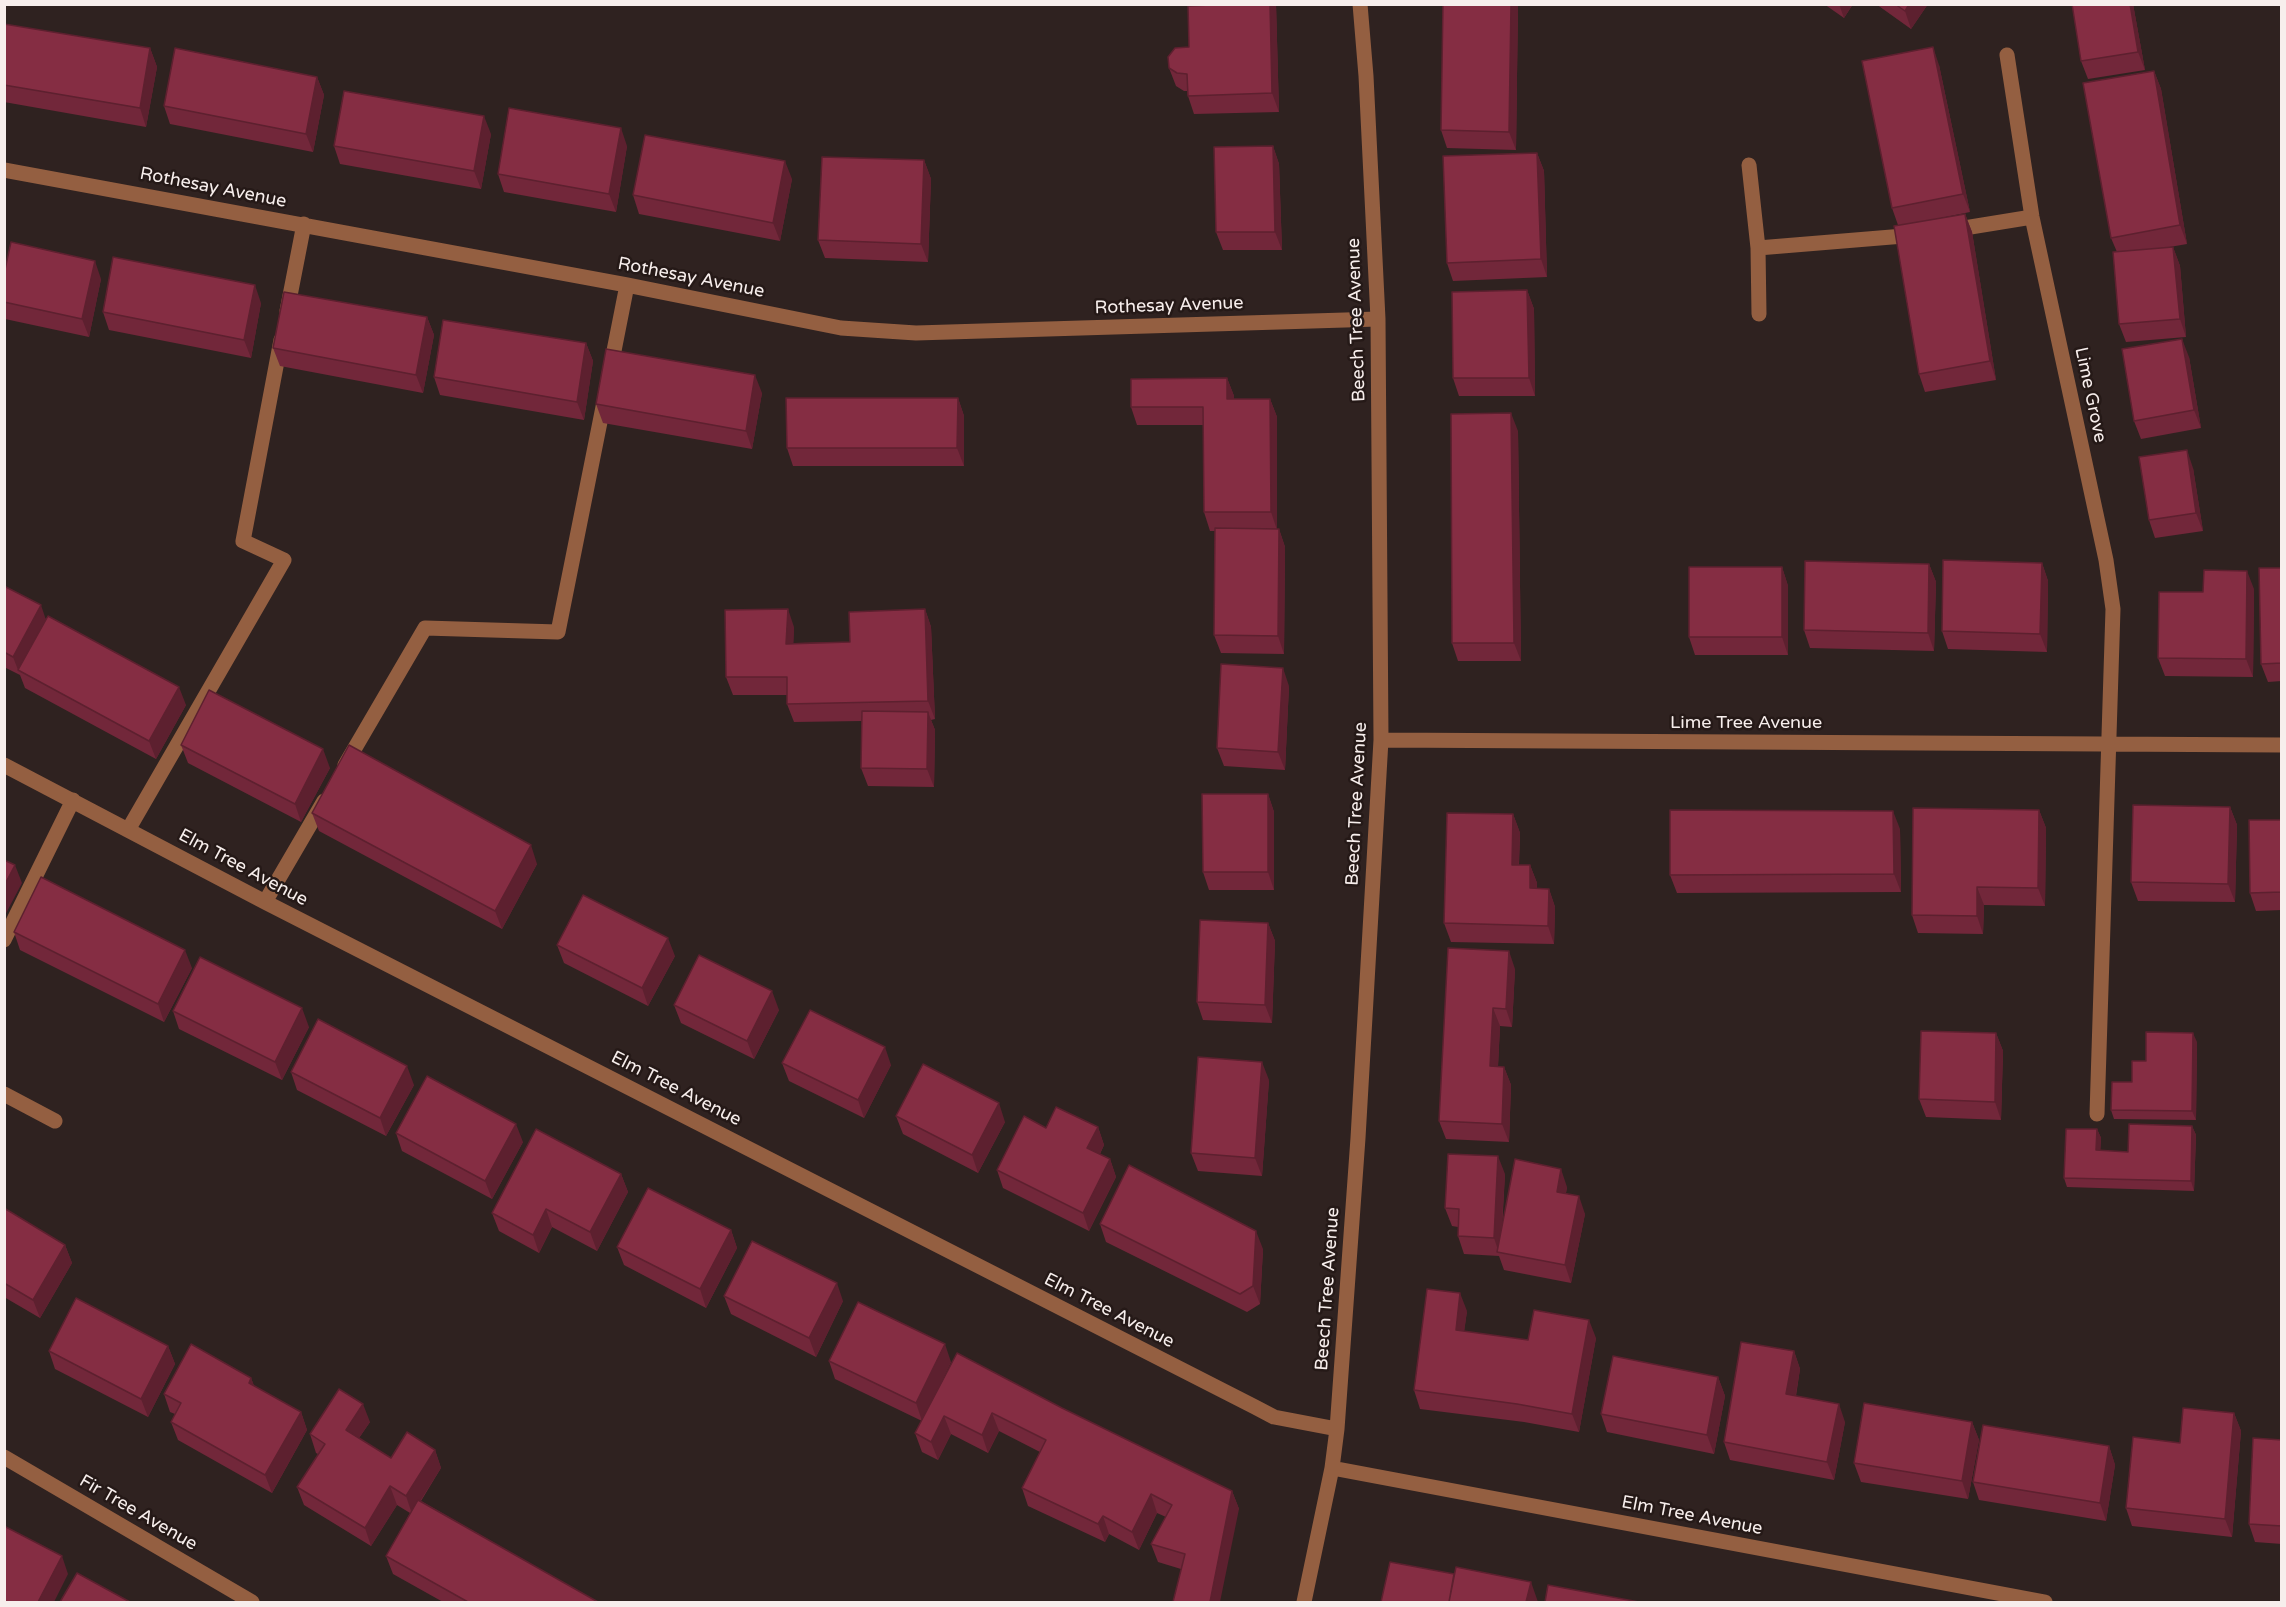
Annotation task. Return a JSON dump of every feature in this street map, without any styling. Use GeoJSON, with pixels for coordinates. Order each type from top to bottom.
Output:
{"type":"FeatureCollection","features":[{"type":"Feature","properties":{"kind":"street","name":"Beech Tree Avenue"},"geometry":{"type":"LineString","coordinates":[[1304,1602],[1332,1468],[1337,1429],[1358,1138],[1381,740],[1378,318],[1366,76],[1360,4]]}},
{"type":"Feature","properties":{"kind":"street","name":"Lime Grove"},"geometry":{"type":"LineString","coordinates":[[2007,55],[2032,217],[2106,560],[2113,609],[2110,745]]}},
{"type":"Feature","properties":{"kind":"street"},"geometry":{"type":"LineString","coordinates":[[1749,165],[1758,248],[1759,314]]}},
{"type":"Feature","properties":{"kind":"street","name":"Rothesay Avenue"},"geometry":{"type":"LineString","coordinates":[[4,170],[304,224],[841,328],[874,332],[916,333],[1378,318]]}},
{"type":"Feature","properties":{"kind":"street"},"geometry":{"type":"LineString","coordinates":[[1758,248],[1898,238],[2032,217]]}},
{"type":"Feature","properties":{"kind":"street"},"geometry":{"type":"LineString","coordinates":[[128,830],[284,560],[243,541],[304,224]]}},
{"type":"Feature","properties":{"kind":"street"},"geometry":{"type":"LineString","coordinates":[[265,902],[424,628],[558,632],[627,285]]}},
{"type":"Feature","properties":{"kind":"street","name":"Lime Tree Avenue"},"geometry":{"type":"LineString","coordinates":[[1381,740],[2282,746]]}},
{"type":"Feature","properties":{"kind":"street"},"geometry":{"type":"LineString","coordinates":[[2097,1114],[2110,745]]}},
{"type":"Feature","properties":{"kind":"street","name":"Elm Tree Avenue"},"geometry":{"type":"LineString","coordinates":[[4,765],[265,902],[1274,1417],[1337,1429]]}},
{"type":"Feature","properties":{"kind":"street"},"geometry":{"type":"LineString","coordinates":[[4,940],[73,800]]}},
{"type":"Feature","properties":{"kind":"street"},"geometry":{"type":"LineString","coordinates":[[4,1094],[55,1121]]}},
{"type":"Feature","properties":{"kind":"street","name":"Fir Tree Avenue"},"geometry":{"type":"LineString","coordinates":[[4,1457],[252,1602]]}},
{"type":"Feature","properties":{"kind":"street","name":"Elm Tree Avenue"},"geometry":{"type":"LineString","coordinates":[[1332,1468],[2045,1602]]}},
{"type":"Feature","properties":{"kind":"building"},"geometry":{"type":"Polygon","coordinates":[[[1270,4],[1272,93],[1188,96],[1187,74],[1177,73],[1169,68],[1168,57],[1175,48],[1189,47],[1188,6],[1270,4]]]}},
{"type":"Feature","properties":{"kind":"building"},"geometry":{"type":"Polygon","coordinates":[[[1443,4],[1511,4],[1509,132],[1441,130],[1443,4]]]}},
{"type":"Feature","properties":{"kind":"building"},"geometry":{"type":"Polygon","coordinates":[[[1895,4],[1909,4],[1905,11],[1895,4]]]}},
{"type":"Feature","properties":{"kind":"building"},"geometry":{"type":"Polygon","coordinates":[[[2072,4],[2130,4],[2138,52],[2081,61],[2072,4]]]}},
{"type":"Feature","properties":{"kind":"building"},"geometry":{"type":"Polygon","coordinates":[[[4,24],[150,48],[140,108],[4,85],[4,24]]]}},
{"type":"Feature","properties":{"kind":"building"},"geometry":{"type":"Polygon","coordinates":[[[1933,47],[1963,194],[1892,208],[1862,61],[1933,47]]]}},
{"type":"Feature","properties":{"kind":"building"},"geometry":{"type":"Polygon","coordinates":[[[175,48],[317,77],[306,134],[164,106],[175,48]]]}},
{"type":"Feature","properties":{"kind":"building"},"geometry":{"type":"Polygon","coordinates":[[[2154,71],[2180,225],[2111,238],[2083,83],[2154,71]]]}},
{"type":"Feature","properties":{"kind":"building"},"geometry":{"type":"Polygon","coordinates":[[[344,91],[484,116],[474,171],[334,146],[344,91]]]}},
{"type":"Feature","properties":{"kind":"building"},"geometry":{"type":"Polygon","coordinates":[[[509,108],[621,128],[609,194],[498,174],[509,108]]]}},
{"type":"Feature","properties":{"kind":"building"},"geometry":{"type":"Polygon","coordinates":[[[645,135],[785,161],[773,223],[633,195],[645,135]]]}},
{"type":"Feature","properties":{"kind":"building"},"geometry":{"type":"Polygon","coordinates":[[[1273,146],[1275,232],[1216,232],[1214,147],[1273,146]]]}},
{"type":"Feature","properties":{"kind":"building"},"geometry":{"type":"Polygon","coordinates":[[[1537,153],[1541,259],[1447,263],[1443,156],[1537,153]]]}},
{"type":"Feature","properties":{"kind":"building"},"geometry":{"type":"Polygon","coordinates":[[[822,157],[924,160],[921,244],[818,240],[822,157]]]}},
{"type":"Feature","properties":{"kind":"building"},"geometry":{"type":"Polygon","coordinates":[[[1965,214],[1990,361],[1919,374],[1894,226],[1965,214]]]}},
{"type":"Feature","properties":{"kind":"building"},"geometry":{"type":"Polygon","coordinates":[[[11,242],[95,261],[82,319],[4,302],[4,274],[11,242]]]}},
{"type":"Feature","properties":{"kind":"building"},"geometry":{"type":"Polygon","coordinates":[[[2173,247],[2180,319],[2119,324],[2113,252],[2173,247]]]}},
{"type":"Feature","properties":{"kind":"building"},"geometry":{"type":"Polygon","coordinates":[[[113,257],[255,285],[244,340],[103,312],[113,257]]]}},
{"type":"Feature","properties":{"kind":"building"},"geometry":{"type":"Polygon","coordinates":[[[1527,290],[1529,378],[1453,378],[1452,292],[1527,290]]]}},
{"type":"Feature","properties":{"kind":"building"},"geometry":{"type":"Polygon","coordinates":[[[284,292],[427,317],[416,375],[273,348],[284,292]]]}},
{"type":"Feature","properties":{"kind":"building"},"geometry":{"type":"Polygon","coordinates":[[[443,320],[586,343],[577,402],[434,377],[443,320]]]}},
{"type":"Feature","properties":{"kind":"building"},"geometry":{"type":"Polygon","coordinates":[[[2182,339],[2194,410],[2134,421],[2122,349],[2182,339]]]}},
{"type":"Feature","properties":{"kind":"building"},"geometry":{"type":"Polygon","coordinates":[[[606,349],[755,375],[746,431],[596,404],[606,349]]]}},
{"type":"Feature","properties":{"kind":"building"},"geometry":{"type":"Polygon","coordinates":[[[1227,378],[1227,399],[1270,399],[1271,512],[1204,512],[1203,407],[1131,407],[1131,379],[1227,378]]]}},
{"type":"Feature","properties":{"kind":"building"},"geometry":{"type":"Polygon","coordinates":[[[786,398],[958,398],[957,448],[787,448],[786,398]]]}},
{"type":"Feature","properties":{"kind":"building"},"geometry":{"type":"Polygon","coordinates":[[[1511,413],[1514,643],[1452,643],[1451,414],[1511,413]]]}},
{"type":"Feature","properties":{"kind":"building"},"geometry":{"type":"Polygon","coordinates":[[[2187,450],[2196,513],[2149,520],[2139,457],[2187,450]]]}},
{"type":"Feature","properties":{"kind":"building"},"geometry":{"type":"Polygon","coordinates":[[[1215,528],[1279,529],[1278,636],[1214,635],[1215,528]]]}},
{"type":"Feature","properties":{"kind":"building"},"geometry":{"type":"Polygon","coordinates":[[[1943,560],[2042,563],[2040,634],[1942,631],[1943,560]]]}},
{"type":"Feature","properties":{"kind":"building"},"geometry":{"type":"Polygon","coordinates":[[[1805,561],[1929,564],[1928,633],[1804,630],[1805,561]]]}},
{"type":"Feature","properties":{"kind":"building"},"geometry":{"type":"Polygon","coordinates":[[[1689,567],[1782,567],[1782,637],[1689,637],[1689,567]]]}},
{"type":"Feature","properties":{"kind":"building"},"geometry":{"type":"Polygon","coordinates":[[[2259,568],[2282,568],[2282,663],[2261,664],[2259,568]]]}},
{"type":"Feature","properties":{"kind":"building"},"geometry":{"type":"Polygon","coordinates":[[[2204,570],[2247,571],[2246,659],[2158,658],[2159,592],[2203,592],[2204,570]]]}},
{"type":"Feature","properties":{"kind":"building"},"geometry":{"type":"Polygon","coordinates":[[[4,586],[41,605],[13,657],[4,652],[4,586]]]}},
{"type":"Feature","properties":{"kind":"building"},"geometry":{"type":"Polygon","coordinates":[[[788,609],[786,644],[850,642],[849,612],[925,609],[928,701],[787,704],[787,677],[726,677],[725,610],[788,609]]]}},
{"type":"Feature","properties":{"kind":"building"},"geometry":{"type":"Polygon","coordinates":[[[48,616],[179,687],[149,741],[18,670],[48,616]]]}},
{"type":"Feature","properties":{"kind":"building"},"geometry":{"type":"Polygon","coordinates":[[[1221,664],[1283,668],[1278,752],[1217,748],[1221,664]]]}},
{"type":"Feature","properties":{"kind":"building"},"geometry":{"type":"Polygon","coordinates":[[[209,690],[323,749],[295,804],[181,745],[209,690]]]}},
{"type":"Feature","properties":{"kind":"building"},"geometry":{"type":"Polygon","coordinates":[[[862,711],[928,712],[927,769],[861,768],[862,711]]]}},
{"type":"Feature","properties":{"kind":"building"},"geometry":{"type":"Polygon","coordinates":[[[349,745],[531,845],[495,911],[312,813],[349,745]]]}},
{"type":"Feature","properties":{"kind":"building"},"geometry":{"type":"Polygon","coordinates":[[[1202,794],[1268,794],[1268,872],[1203,872],[1202,794]]]}},
{"type":"Feature","properties":{"kind":"building"},"geometry":{"type":"Polygon","coordinates":[[[2133,805],[2230,807],[2228,884],[2131,882],[2133,805]]]}},
{"type":"Feature","properties":{"kind":"building"},"geometry":{"type":"Polygon","coordinates":[[[1913,808],[2039,810],[2038,888],[1977,887],[1977,916],[1912,915],[1913,808]]]}},
{"type":"Feature","properties":{"kind":"building"},"geometry":{"type":"Polygon","coordinates":[[[1670,810],[1893,811],[1894,874],[1670,875],[1670,810]]]}},
{"type":"Feature","properties":{"kind":"building"},"geometry":{"type":"Polygon","coordinates":[[[1447,813],[1513,814],[1512,865],[1530,865],[1530,888],[1549,889],[1548,926],[1444,923],[1447,813]]]}},
{"type":"Feature","properties":{"kind":"building"},"geometry":{"type":"Polygon","coordinates":[[[2249,820],[2282,820],[2282,892],[2250,893],[2249,820]]]}},
{"type":"Feature","properties":{"kind":"building"},"geometry":{"type":"Polygon","coordinates":[[[4,860],[15,865],[4,886],[4,860]]]}},
{"type":"Feature","properties":{"kind":"building"},"geometry":{"type":"Polygon","coordinates":[[[41,877],[185,950],[158,1004],[14,932],[41,877]]]}},
{"type":"Feature","properties":{"kind":"building"},"geometry":{"type":"Polygon","coordinates":[[[583,895],[668,938],[642,988],[557,945],[583,895]]]}},
{"type":"Feature","properties":{"kind":"building"},"geometry":{"type":"Polygon","coordinates":[[[1200,920],[1268,923],[1265,1005],[1197,1002],[1200,920]]]}},
{"type":"Feature","properties":{"kind":"building"},"geometry":{"type":"Polygon","coordinates":[[[1448,948],[1509,951],[1506,1009],[1493,1008],[1490,1066],[1504,1067],[1502,1124],[1439,1121],[1448,948]]]}},
{"type":"Feature","properties":{"kind":"building"},"geometry":{"type":"Polygon","coordinates":[[[699,955],[772,991],[747,1041],[674,1005],[699,955]]]}},
{"type":"Feature","properties":{"kind":"building"},"geometry":{"type":"Polygon","coordinates":[[[200,957],[302,1008],[275,1062],[173,1011],[200,957]]]}},
{"type":"Feature","properties":{"kind":"building"},"geometry":{"type":"Polygon","coordinates":[[[810,1010],[885,1047],[858,1100],[782,1063],[810,1010]]]}},
{"type":"Feature","properties":{"kind":"building"},"geometry":{"type":"Polygon","coordinates":[[[318,1019],[407,1066],[380,1118],[291,1072],[318,1019]]]}},
{"type":"Feature","properties":{"kind":"building"},"geometry":{"type":"Polygon","coordinates":[[[1921,1031],[1996,1033],[1995,1102],[1919,1099],[1921,1031]]]}},
{"type":"Feature","properties":{"kind":"building"},"geometry":{"type":"Polygon","coordinates":[[[2146,1032],[2193,1033],[2192,1111],[2111,1110],[2112,1082],[2132,1082],[2132,1061],[2146,1061],[2146,1032]]]}},
{"type":"Feature","properties":{"kind":"building"},"geometry":{"type":"Polygon","coordinates":[[[1198,1057],[1262,1062],[1255,1158],[1191,1153],[1198,1057]]]}},
{"type":"Feature","properties":{"kind":"building"},"geometry":{"type":"Polygon","coordinates":[[[923,1064],[999,1103],[972,1155],[896,1116],[923,1064]]]}},
{"type":"Feature","properties":{"kind":"building"},"geometry":{"type":"Polygon","coordinates":[[[427,1076],[516,1124],[485,1181],[396,1133],[427,1076]]]}},
{"type":"Feature","properties":{"kind":"building"},"geometry":{"type":"Polygon","coordinates":[[[1056,1107],[1098,1127],[1087,1148],[1110,1159],[1083,1213],[997,1170],[1024,1116],[1046,1128],[1056,1107]]]}},
{"type":"Feature","properties":{"kind":"building"},"geometry":{"type":"Polygon","coordinates":[[[2129,1124],[2192,1126],[2191,1181],[2064,1178],[2066,1129],[2097,1129],[2096,1150],[2128,1152],[2129,1124]]]}},
{"type":"Feature","properties":{"kind":"building"},"geometry":{"type":"Polygon","coordinates":[[[536,1129],[621,1174],[590,1232],[546,1209],[533,1235],[492,1213],[536,1129]]]}},
{"type":"Feature","properties":{"kind":"building"},"geometry":{"type":"Polygon","coordinates":[[[1448,1154],[1498,1156],[1494,1238],[1458,1236],[1459,1209],[1445,1208],[1448,1154]]]}},
{"type":"Feature","properties":{"kind":"building"},"geometry":{"type":"Polygon","coordinates":[[[1515,1159],[1561,1169],[1557,1192],[1579,1196],[1565,1265],[1497,1252],[1515,1159]]]}},
{"type":"Feature","properties":{"kind":"building"},"geometry":{"type":"Polygon","coordinates":[[[1129,1165],[1256,1231],[1253,1286],[1240,1294],[1100,1224],[1129,1165]]]}},
{"type":"Feature","properties":{"kind":"building"},"geometry":{"type":"Polygon","coordinates":[[[648,1188],[731,1230],[700,1289],[617,1247],[648,1188]]]}},
{"type":"Feature","properties":{"kind":"building"},"geometry":{"type":"Polygon","coordinates":[[[4,1208],[65,1245],[33,1300],[4,1283],[4,1208]]]}},
{"type":"Feature","properties":{"kind":"building"},"geometry":{"type":"Polygon","coordinates":[[[752,1241],[837,1283],[809,1338],[724,1296],[752,1241]]]}},
{"type":"Feature","properties":{"kind":"building"},"geometry":{"type":"Polygon","coordinates":[[[1427,1289],[1460,1293],[1456,1330],[1528,1340],[1534,1310],[1589,1320],[1572,1414],[1414,1390],[1427,1289]]]}},
{"type":"Feature","properties":{"kind":"building"},"geometry":{"type":"Polygon","coordinates":[[[76,1298],[168,1346],[141,1399],[49,1351],[76,1298]]]}},
{"type":"Feature","properties":{"kind":"building"},"geometry":{"type":"Polygon","coordinates":[[[858,1302],[945,1344],[916,1403],[829,1361],[858,1302]]]}},
{"type":"Feature","properties":{"kind":"building"},"geometry":{"type":"Polygon","coordinates":[[[1741,1342],[1794,1351],[1786,1394],[1839,1404],[1827,1462],[1724,1442],[1741,1342]]]}},
{"type":"Feature","properties":{"kind":"building"},"geometry":{"type":"Polygon","coordinates":[[[191,1344],[251,1378],[249,1383],[301,1412],[265,1475],[171,1422],[181,1403],[164,1394],[191,1344]]]}},
{"type":"Feature","properties":{"kind":"building"},"geometry":{"type":"Polygon","coordinates":[[[957,1353],[1062,1408],[1232,1491],[1210,1602],[1173,1602],[1185,1554],[1151,1544],[1172,1505],[1151,1494],[1132,1532],[1103,1516],[1098,1524],[1022,1488],[1046,1440],[992,1413],[982,1435],[944,1416],[931,1442],[915,1433],[957,1353]]]}},
{"type":"Feature","properties":{"kind":"building"},"geometry":{"type":"Polygon","coordinates":[[[1613,1356],[1718,1377],[1707,1435],[1601,1414],[1613,1356]]]}},
{"type":"Feature","properties":{"kind":"building"},"geometry":{"type":"Polygon","coordinates":[[[339,1389],[363,1404],[346,1430],[391,1458],[407,1432],[435,1450],[406,1496],[390,1486],[365,1528],[297,1487],[325,1444],[310,1434],[339,1389]]]}},
{"type":"Feature","properties":{"kind":"building"},"geometry":{"type":"Polygon","coordinates":[[[1864,1403],[1972,1422],[1962,1481],[1854,1463],[1864,1403]]]}},
{"type":"Feature","properties":{"kind":"building"},"geometry":{"type":"Polygon","coordinates":[[[2183,1408],[2234,1413],[2225,1519],[2126,1508],[2133,1437],[2180,1443],[2183,1408]]]}},
{"type":"Feature","properties":{"kind":"building"},"geometry":{"type":"Polygon","coordinates":[[[1983,1425],[2109,1446],[2100,1503],[1973,1482],[1983,1425]]]}},
{"type":"Feature","properties":{"kind":"building"},"geometry":{"type":"Polygon","coordinates":[[[2253,1438],[2282,1440],[2282,1526],[2249,1524],[2253,1438]]]}},
{"type":"Feature","properties":{"kind":"building"},"geometry":{"type":"Polygon","coordinates":[[[418,1500],[598,1602],[468,1602],[386,1556],[418,1500]]]}},
{"type":"Feature","properties":{"kind":"building"},"geometry":{"type":"Polygon","coordinates":[[[4,1526],[62,1556],[38,1602],[4,1602],[4,1526]]]}},
{"type":"Feature","properties":{"kind":"building"},"geometry":{"type":"Polygon","coordinates":[[[1390,1562],[1454,1574],[1449,1602],[1381,1602],[1390,1562]]]}},
{"type":"Feature","properties":{"kind":"building"},"geometry":{"type":"Polygon","coordinates":[[[1456,1567],[1531,1582],[1526,1602],[1449,1602],[1456,1567]]]}},
{"type":"Feature","properties":{"kind":"building"},"geometry":{"type":"Polygon","coordinates":[[[77,1573],[130,1602],[60,1602],[77,1573]]]}},
{"type":"Feature","properties":{"kind":"building"},"geometry":{"type":"Polygon","coordinates":[[[1548,1585],[1639,1602],[1545,1602],[1548,1585]]]}}]}
